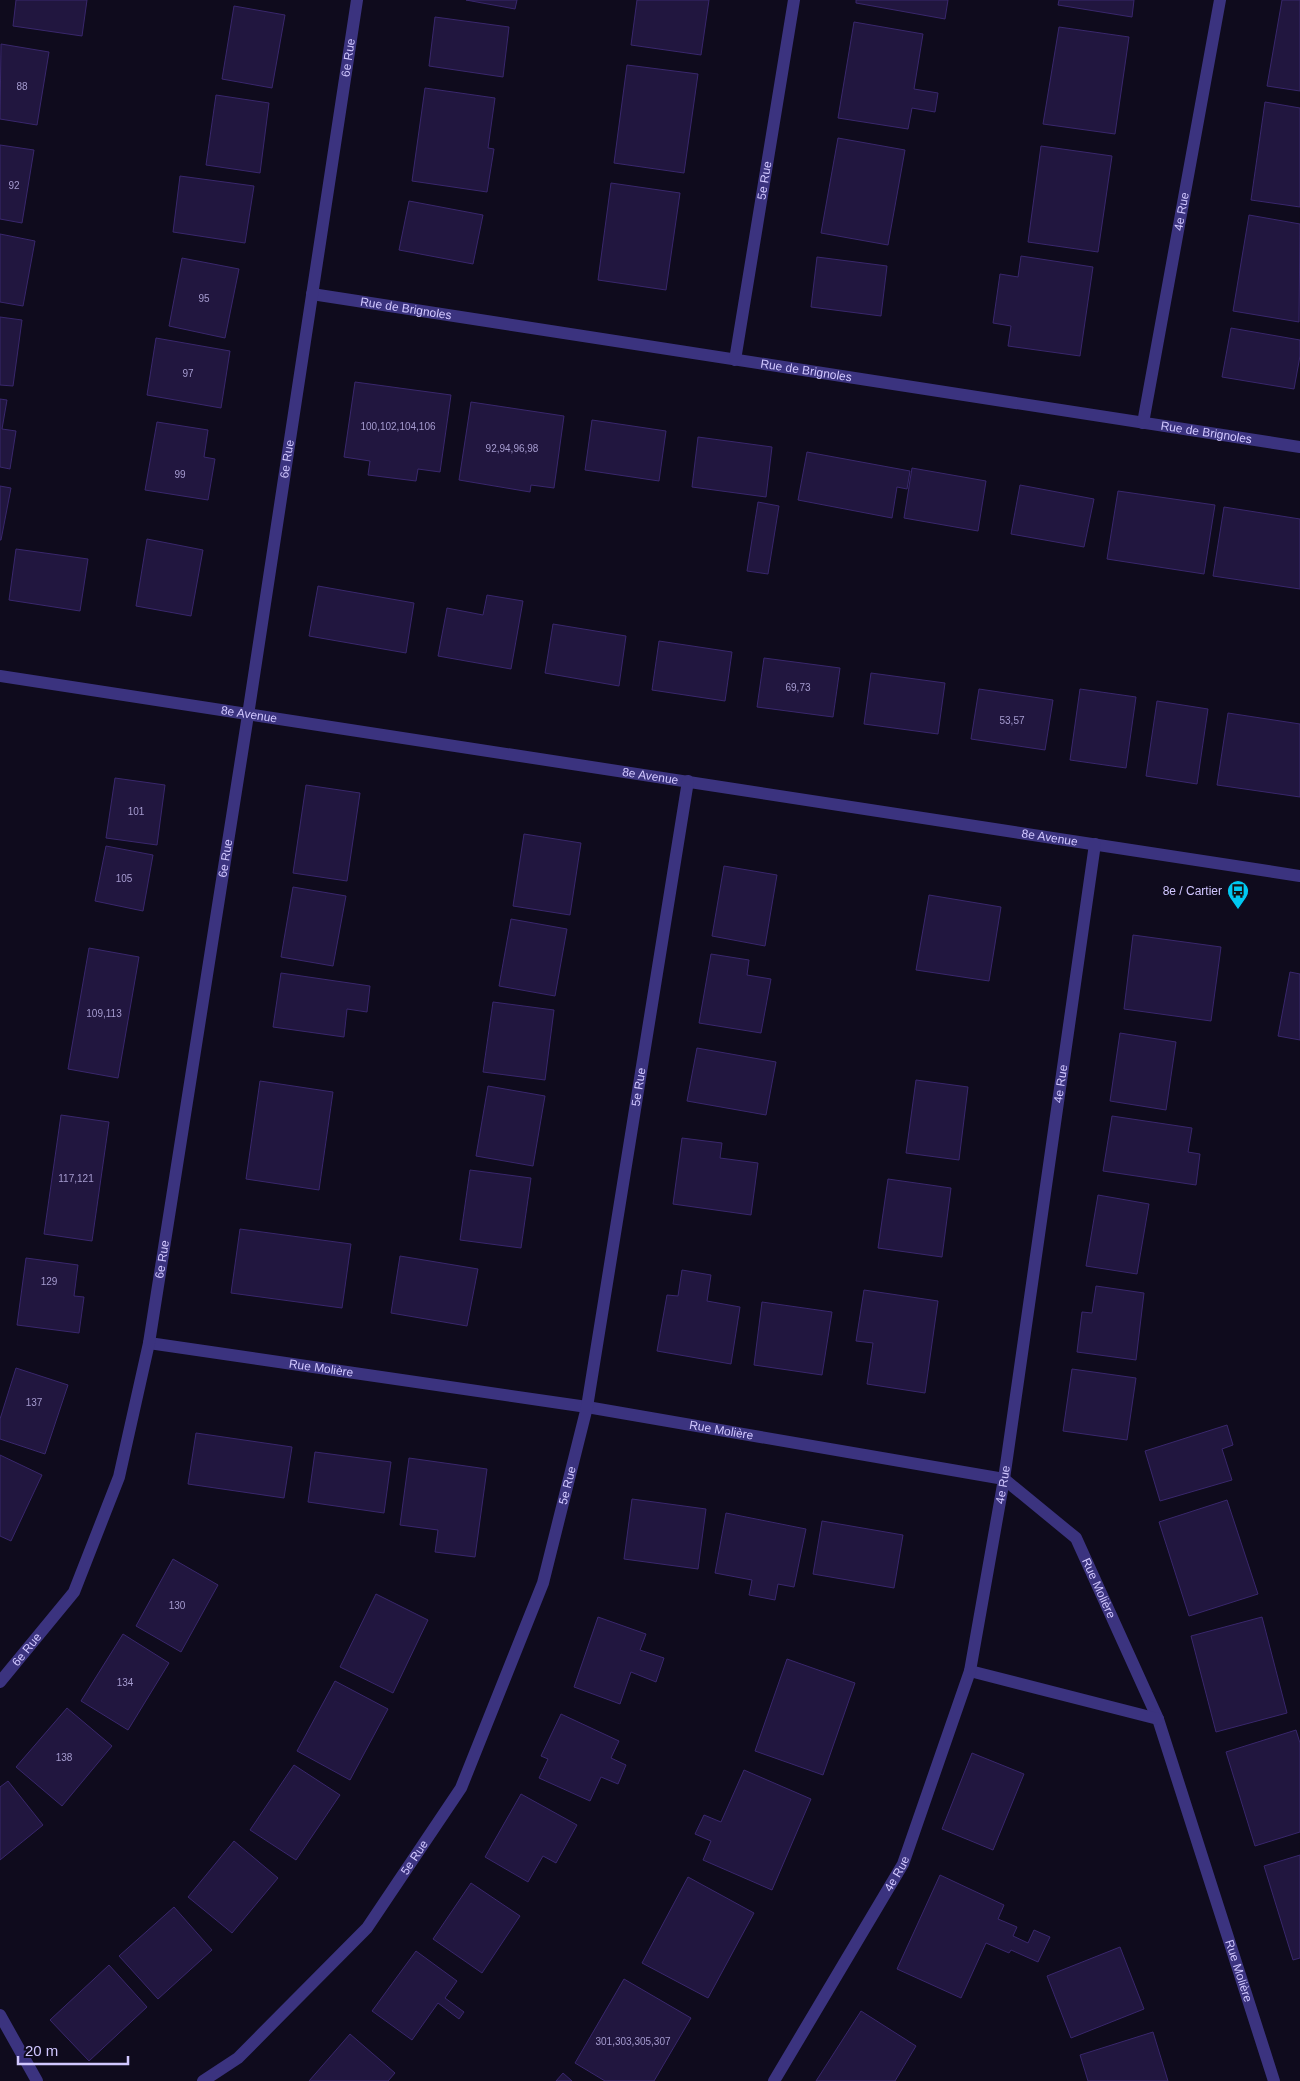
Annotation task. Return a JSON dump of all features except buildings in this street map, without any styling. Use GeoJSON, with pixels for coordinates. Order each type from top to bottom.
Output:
{"type":"FeatureCollection","features":[{"type":"Feature","properties":{"kind":"street","name":"6e Rue"},"geometry":{"type":"LineString","coordinates":[[0,1682],[74,1592],[119,1477],[149,1343],[248,715],[357,0]]}},
{"type":"Feature","properties":{"kind":"street","name":"5e Rue"},"geometry":{"type":"LineString","coordinates":[[735,360],[794,0]]}},
{"type":"Feature","properties":{"kind":"street","name":"4e Rue"},"geometry":{"type":"LineString","coordinates":[[1143,423],[1220,0]]}},
{"type":"Feature","properties":{"kind":"street","name":"Rue de Brignoles"},"geometry":{"type":"LineString","coordinates":[[312,294],[1300,447]]}},
{"type":"Feature","properties":{"kind":"street","name":"8e Avenue"},"geometry":{"type":"LineString","coordinates":[[0,676],[1300,876]]}},
{"type":"Feature","properties":{"kind":"street","name":"5e Rue"},"geometry":{"type":"LineString","coordinates":[[203,2081],[238,2058],[367,1928],[461,1788],[543,1583],[587,1407],[688,781]]}},
{"type":"Feature","properties":{"kind":"street","name":"4e Rue"},"geometry":{"type":"LineString","coordinates":[[774,2081],[903,1864],[970,1671],[1004,1479],[1095,844]]}},
{"type":"Feature","properties":{"kind":"street","name":"Rue Molière"},"geometry":{"type":"LineString","coordinates":[[149,1343],[587,1407],[1004,1479],[1076,1538],[1158,1719],[1274,2081]]}},
{"type":"Feature","properties":{"kind":"street"},"geometry":{"type":"LineString","coordinates":[[970,1671],[1158,1719]]}},
{"type":"Feature","properties":{"kind":"street"},"geometry":{"type":"LineString","coordinates":[[0,2015],[38,2081]]}},
{"type":"Feature","properties":{"kind":"place","name":"8e / Cartier"},"geometry":{"type":"Point","coordinates":[1238,910]}}]}
